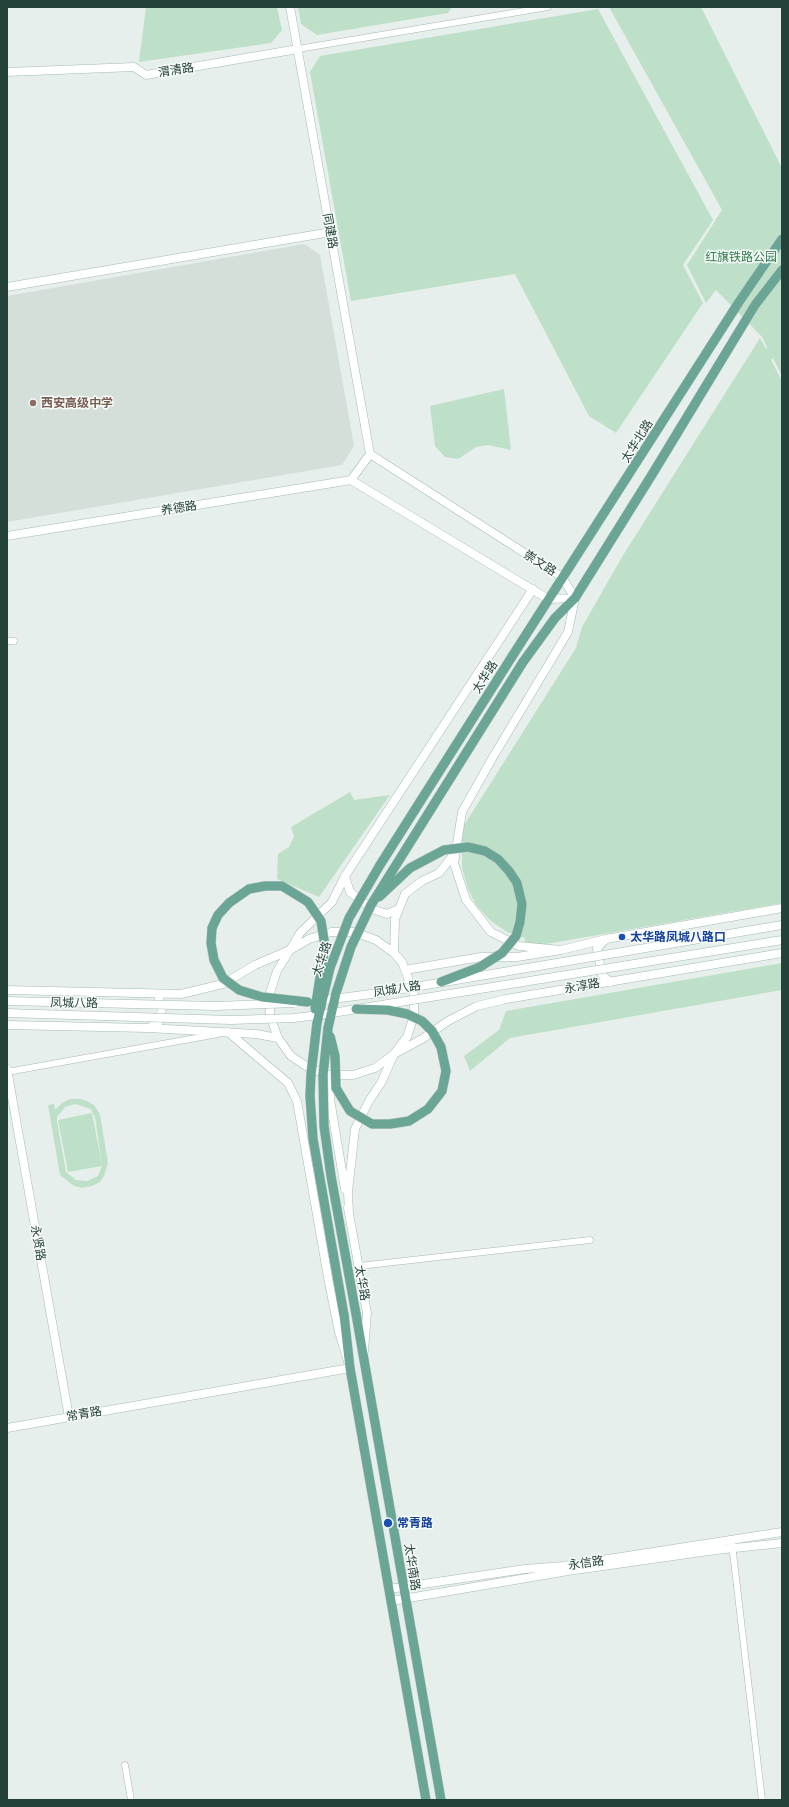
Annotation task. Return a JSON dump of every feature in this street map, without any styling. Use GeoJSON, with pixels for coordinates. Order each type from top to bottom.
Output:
{"type":"FeatureCollection","features":[{"type":"Feature","properties":{"kind":"main road","name":"太华北路"},"geometry":{"type":"LineString","coordinates":[[513,655],[739,302],[782,239]]}},
{"type":"Feature","properties":{"kind":"main road"},"geometry":{"type":"LineString","coordinates":[[575,598],[755,305],[782,270]]}},
{"type":"Feature","properties":{"kind":"main road","name":"太华路"},"geometry":{"type":"LineString","coordinates":[[356,1314],[331,1176],[324,1126],[323,1075],[328,1028],[336,993],[351,947],[371,905],[523,662],[555,618],[575,598]]}},
{"type":"Feature","properties":{"kind":"main road","name":"太华路"},"geometry":{"type":"LineString","coordinates":[[350,1368],[344,1315],[313,1139],[310,1096],[317,1023],[330,968],[349,918],[380,865],[513,655]]}},
{"type":"Feature","properties":{"kind":"main road"},"geometry":{"type":"LineString","coordinates":[[371,905],[410,868],[444,850],[468,847],[484,851],[498,859],[517,883],[522,904],[520,922],[516,936],[502,953],[480,967],[441,982]]}},
{"type":"Feature","properties":{"kind":"main road"},"geometry":{"type":"LineString","coordinates":[[308,1002],[256,996],[239,990],[223,978],[214,960],[211,943],[212,928],[218,915],[229,903],[249,889],[265,886],[282,886],[308,902],[321,921],[325,946],[312,1026],[314,1046]]}},
{"type":"Feature","properties":{"kind":"main road"},"geometry":{"type":"LineString","coordinates":[[328,1028],[334,1056],[336,1088],[350,1111],[372,1124],[390,1124],[409,1121],[428,1109],[442,1091],[446,1071],[441,1047],[432,1031],[422,1021],[407,1014],[388,1010],[356,1009]]}},
{"type":"Feature","properties":{"kind":"main road","name":"太华南路"},"geometry":{"type":"LineString","coordinates":[[356,1314],[441,1800]]}},
{"type":"Feature","properties":{"kind":"main road"},"geometry":{"type":"LineString","coordinates":[[350,1368],[426,1800]]}},
{"type":"Feature","properties":{"kind":"street","name":"同建路"},"geometry":{"type":"LineString","coordinates":[[290,7],[370,454]]}},
{"type":"Feature","properties":{"kind":"street"},"geometry":{"type":"LineString","coordinates":[[298,49],[548,7]]}},
{"type":"Feature","properties":{"kind":"street","name":"渭清路"},"geometry":{"type":"LineString","coordinates":[[7,72],[134,67],[146,75],[298,49]]}},
{"type":"Feature","properties":{"kind":"street"},"geometry":{"type":"LineString","coordinates":[[7,286],[331,232]]}},
{"type":"Feature","properties":{"kind":"street"},"geometry":{"type":"LineString","coordinates":[[370,454],[351,480],[548,599],[575,598],[568,632],[462,812],[454,863],[466,900],[491,932],[519,946],[561,950]]}},
{"type":"Feature","properties":{"kind":"street","name":"崇文路"},"geometry":{"type":"LineString","coordinates":[[370,454],[562,577],[575,598]]}},
{"type":"Feature","properties":{"kind":"street","name":"养德路"},"geometry":{"type":"LineString","coordinates":[[7,536],[351,480]]}},
{"type":"Feature","properties":{"kind":"street"},"geometry":{"type":"LineString","coordinates":[[394,1054],[375,1068],[353,1075],[330,1075],[309,1068],[291,1056],[278,1038],[270,1016],[270,993],[277,971],[300,932],[332,902],[345,876],[533,589]]}},
{"type":"Feature","properties":{"kind":"street"},"geometry":{"type":"LineString","coordinates":[[7,641],[14,641]]}},
{"type":"Feature","properties":{"kind":"street"},"geometry":{"type":"LineString","coordinates":[[349,1214],[348,1192],[355,1129],[369,1101],[381,1083],[394,1054],[407,1036],[414,1016],[414,994],[402,962],[394,953],[394,919],[405,894],[422,881],[439,873],[451,858],[459,835]]}},
{"type":"Feature","properties":{"kind":"street"},"geometry":{"type":"LineString","coordinates":[[345,876],[350,892],[372,909],[387,914],[399,909]]}},
{"type":"Feature","properties":{"kind":"street"},"geometry":{"type":"LineString","coordinates":[[405,970],[481,957],[517,957],[561,950],[606,940],[782,908]]}},
{"type":"Feature","properties":{"kind":"street","name":"凤城八路"},"geometry":{"type":"LineString","coordinates":[[7,1001],[216,1006],[267,1005],[308,1002],[441,982],[782,925]]}},
{"type":"Feature","properties":{"kind":"street","name":"凤城八路"},"geometry":{"type":"LineString","coordinates":[[7,990],[181,994],[224,984],[255,964],[290,950],[309,939],[331,932],[354,932],[376,940],[394,953]]}},
{"type":"Feature","properties":{"kind":"street"},"geometry":{"type":"LineString","coordinates":[[606,940],[597,948],[602,975],[610,982]]}},
{"type":"Feature","properties":{"kind":"street","name":"凤城八路"},"geometry":{"type":"LineString","coordinates":[[7,1013],[231,1020],[294,1018],[782,940]]}},
{"type":"Feature","properties":{"kind":"street","name":"永淳路"},"geometry":{"type":"LineString","coordinates":[[394,1054],[422,1039],[448,1020],[477,1006],[506,999],[782,953]]}},
{"type":"Feature","properties":{"kind":"street"},"geometry":{"type":"LineString","coordinates":[[148,1028],[159,1022],[162,1009],[158,994]]}},
{"type":"Feature","properties":{"kind":"street","name":"凤城八路"},"geometry":{"type":"LineString","coordinates":[[7,1025],[148,1028],[256,1034],[278,1038]]}},
{"type":"Feature","properties":{"kind":"street"},"geometry":{"type":"LineString","coordinates":[[7,1071],[228,1032],[288,1083],[297,1102],[329,1282],[339,1332],[350,1368]]}},
{"type":"Feature","properties":{"kind":"street","name":"永贤路"},"geometry":{"type":"LineString","coordinates":[[7,1071],[69,1417]]}},
{"type":"Feature","properties":{"kind":"street"},"geometry":{"type":"LineString","coordinates":[[330,1075],[330,1099],[367,1314],[364,1366]]}},
{"type":"Feature","properties":{"kind":"street"},"geometry":{"type":"LineString","coordinates":[[359,1266],[590,1240]]}},
{"type":"Feature","properties":{"kind":"street","name":"常青路"},"geometry":{"type":"LineString","coordinates":[[7,1428],[350,1368]]}},
{"type":"Feature","properties":{"kind":"street","name":"永信路"},"geometry":{"type":"LineString","coordinates":[[391,1601],[732,1545],[782,1532]]}},
{"type":"Feature","properties":{"kind":"street","name":"永信路"},"geometry":{"type":"LineString","coordinates":[[389,1589],[525,1569],[563,1566],[732,1545],[782,1543]]}},
{"type":"Feature","properties":{"kind":"street"},"geometry":{"type":"LineString","coordinates":[[732,1545],[762,1800]]}},
{"type":"Feature","properties":{"kind":"street"},"geometry":{"type":"LineString","coordinates":[[125,1765],[131,1800]]}},
{"type":"Feature","properties":{"kind":"shaded area"},"geometry":{"type":"Polygon","coordinates":[[[304,244],[320,255],[354,446],[342,465],[7,522],[7,296],[304,244]]]}},
{"type":"Feature","properties":{"kind":"green space"},"geometry":{"type":"Polygon","coordinates":[[[146,7],[277,7],[282,30],[271,43],[139,62],[146,7]]]}},
{"type":"Feature","properties":{"kind":"green space"},"geometry":{"type":"Polygon","coordinates":[[[298,7],[452,7],[448,13],[317,35],[301,24],[298,7]]]}},
{"type":"Feature","properties":{"kind":"green space","name":"红旗铁路公园"},"geometry":{"type":"Polygon","coordinates":[[[609,7],[701,7],[782,168],[782,376],[773,358],[771,360],[782,381],[782,903],[523,948],[525,938],[507,932],[491,921],[476,905],[468,889],[462,868],[462,846],[460,845],[461,830],[576,648],[582,627],[622,557],[760,338],[766,349],[767,347],[762,337],[716,290],[706,303],[687,265],[722,210],[609,7]]]}},
{"type":"Feature","properties":{"kind":"green space"},"geometry":{"type":"Polygon","coordinates":[[[598,9],[713,220],[683,265],[703,303],[616,433],[589,416],[515,274],[351,301],[310,72],[320,56],[598,9]]]}},
{"type":"Feature","properties":{"kind":"green space"},"geometry":{"type":"Polygon","coordinates":[[[504,389],[511,450],[488,445],[476,447],[458,459],[445,457],[435,446],[430,406],[504,389]]]}},
{"type":"Feature","properties":{"kind":"green space"},"geometry":{"type":"Polygon","coordinates":[[[350,792],[354,800],[390,795],[319,897],[277,879],[278,854],[289,847],[294,836],[291,827],[350,792]]]}},
{"type":"Feature","properties":{"kind":"green space"},"geometry":{"type":"Polygon","coordinates":[[[782,963],[782,990],[510,1038],[470,1071],[464,1056],[499,1030],[506,1011],[782,963]]]}},
{"type":"Feature","properties":{"kind":"green space"},"geometry":{"type":"Polygon","coordinates":[[[70,1099],[87,1101],[94,1105],[100,1114],[108,1163],[104,1176],[100,1182],[92,1186],[82,1188],[74,1186],[60,1175],[48,1105],[54,1104],[55,1110],[62,1103],[70,1099]],[[75,1104],[65,1107],[57,1117],[66,1172],[76,1180],[87,1181],[98,1176],[102,1166],[68,1172],[58,1120],[92,1113],[102,1165],[95,1117],[91,1110],[75,1104]]]}},
{"type":"Feature","properties":{"kind":"place","name":"西安高级中学"},"geometry":{"type":"Point","coordinates":[33,403]}},
{"type":"Feature","properties":{"kind":"place","name":"太华路凤城八路口"},"geometry":{"type":"Point","coordinates":[622,937]}},
{"type":"Feature","properties":{"kind":"place","name":"常青路"},"geometry":{"type":"Point","coordinates":[388,1523]}}]}
